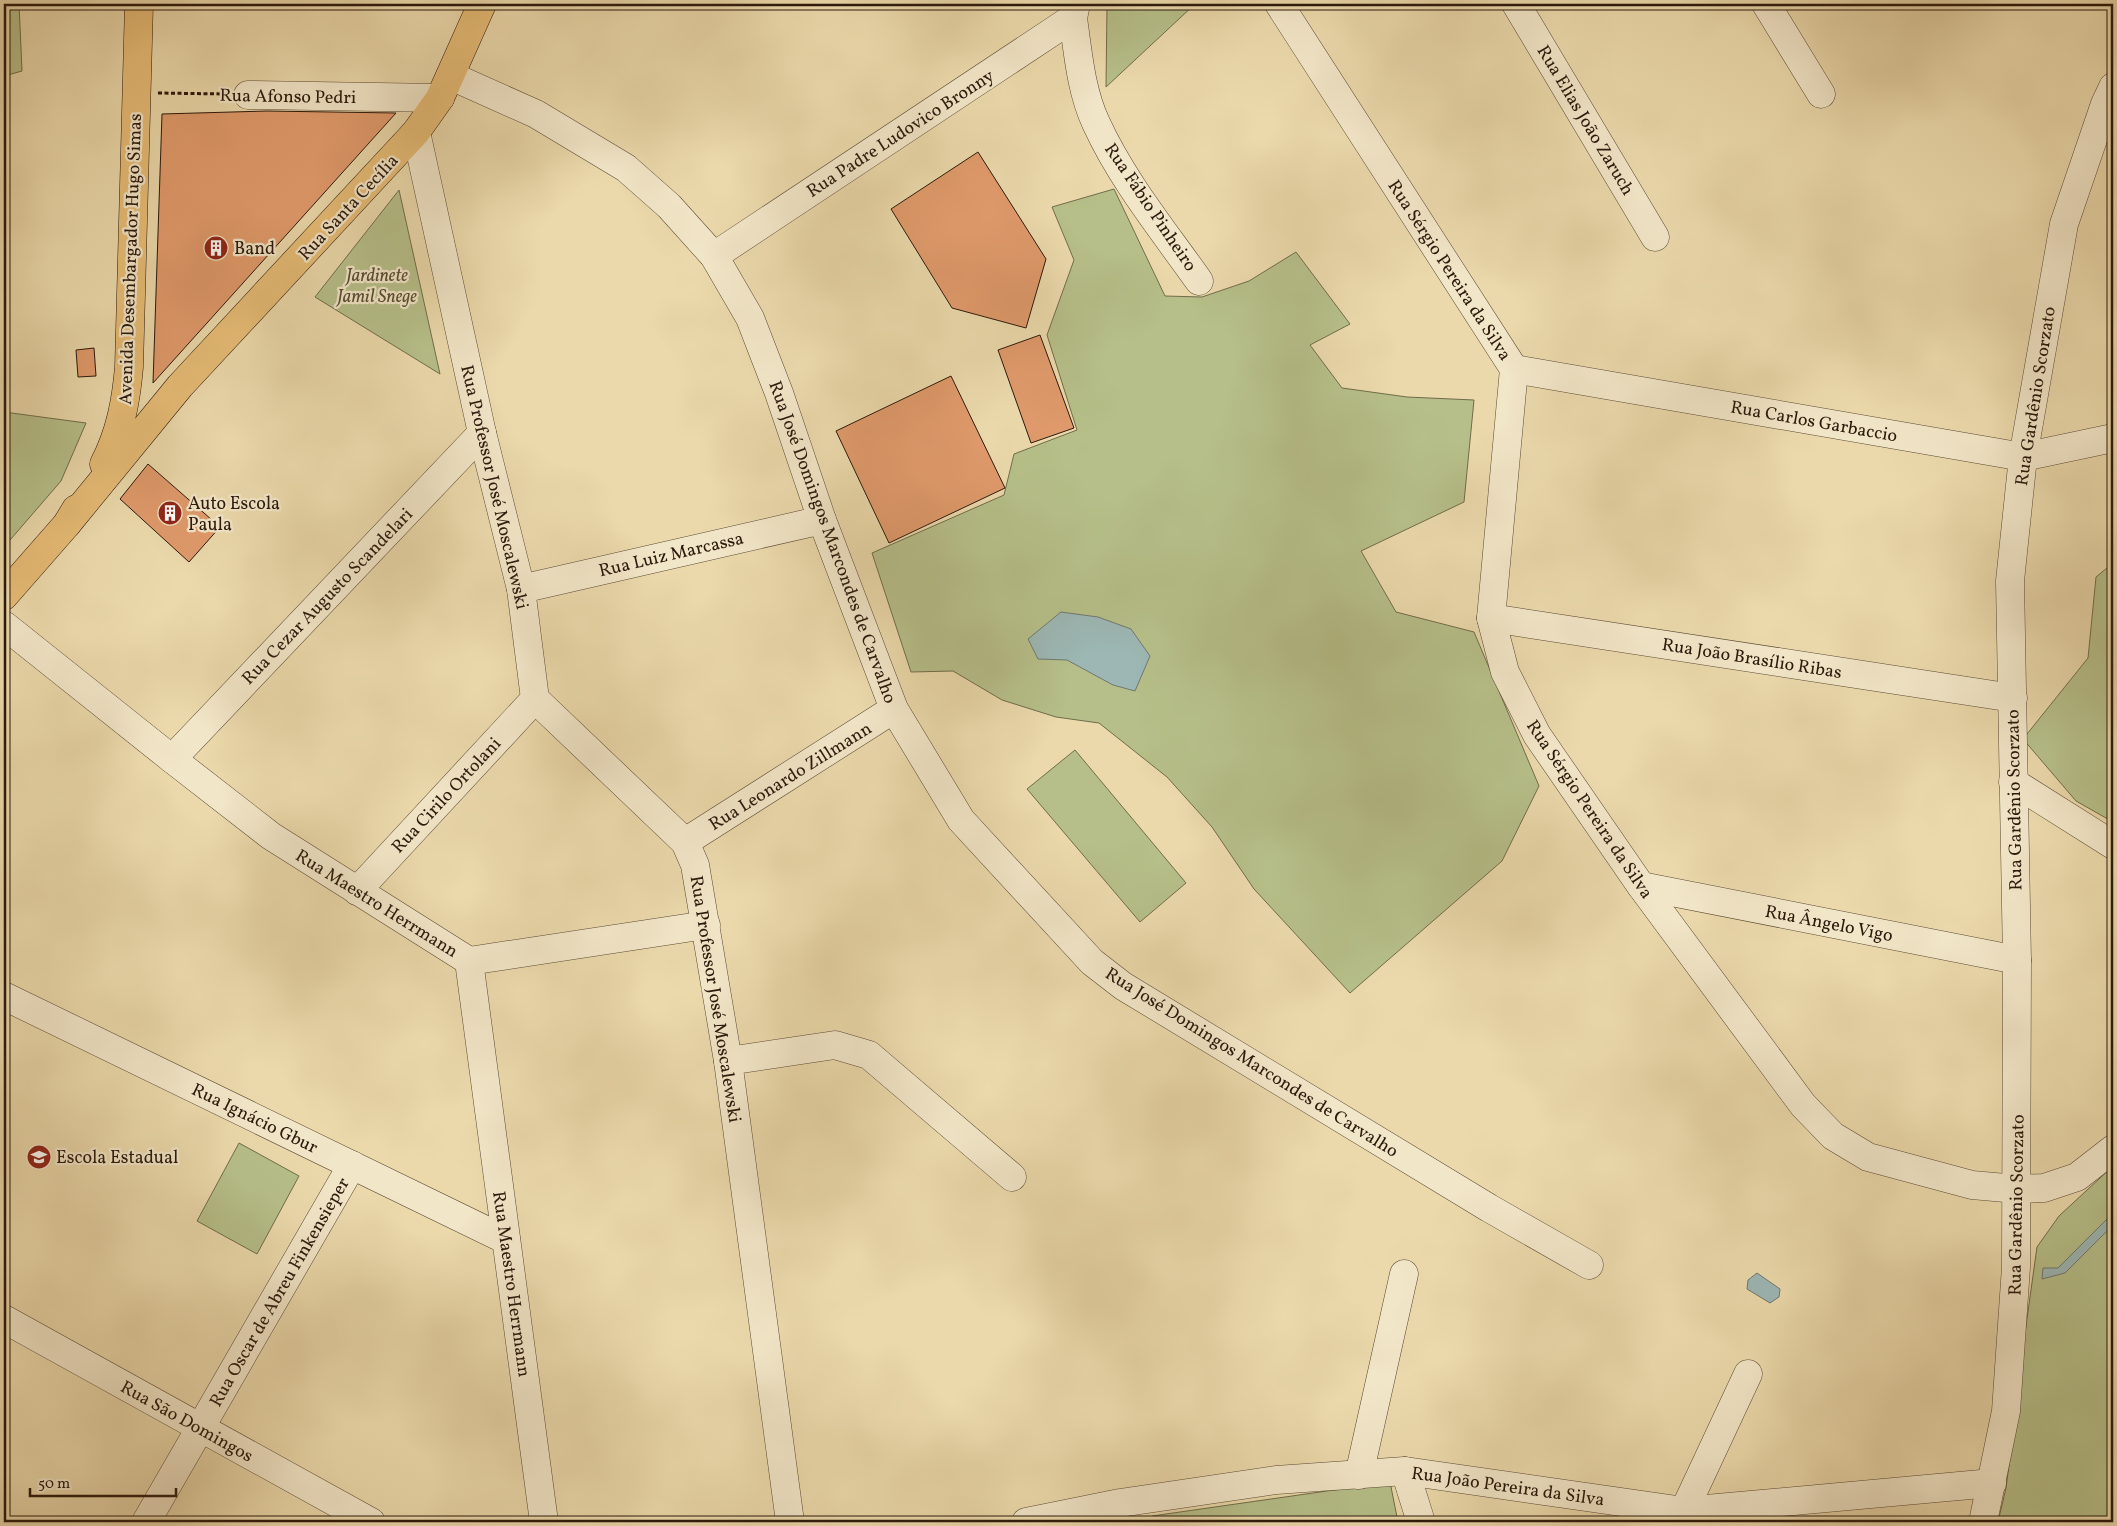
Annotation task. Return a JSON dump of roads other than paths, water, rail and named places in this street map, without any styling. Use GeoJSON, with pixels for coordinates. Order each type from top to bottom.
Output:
{"type":"FeatureCollection","features":[{"type":"Feature","properties":{"kind":"main road","name":"Avenida Desembargador Hugo Simas"},"geometry":{"type":"LineString","coordinates":[[4,596],[66,524],[103,466],[118,433],[124,414],[129,367],[139,4]]}},
{"type":"Feature","properties":{"kind":"main road","name":"Rua Santa Cecília"},"geometry":{"type":"LineString","coordinates":[[66,524],[180,386],[416,132],[446,87],[482,4]]}},
{"type":"Feature","properties":{"kind":"main road","name":"Rua Santa Cecília"},"geometry":{"type":"LineString","coordinates":[[118,433],[180,386]]}},
{"type":"Feature","properties":{"kind":"street","name":"Rua Sérgio Pereira da Silva"},"geometry":{"type":"LineString","coordinates":[[1279,4],[1514,369],[1491,618],[1505,672],[1537,734],[1641,886],[1803,1104],[1833,1136],[1868,1157],[1972,1185],[2017,1189],[2044,1188],[2077,1177],[2113,1149]]}},
{"type":"Feature","properties":{"kind":"street","name":"Rua Elias João Zaruch"},"geometry":{"type":"LineString","coordinates":[[1516,4],[1656,237]]}},
{"type":"Feature","properties":{"kind":"street"},"geometry":{"type":"LineString","coordinates":[[1766,4],[1821,94]]}},
{"type":"Feature","properties":{"kind":"street","name":"Rua Padre Ludovico Bronny"},"geometry":{"type":"LineString","coordinates":[[714,256],[1075,11]]}},
{"type":"Feature","properties":{"kind":"street","name":"Rua Fábio Pinheiro"},"geometry":{"type":"LineString","coordinates":[[1075,11],[1080,71],[1096,122],[1131,185],[1199,280]]}},
{"type":"Feature","properties":{"kind":"street","name":"Rua Afonso Pedri"},"geometry":{"type":"LineString","coordinates":[[248,95],[446,87]]}},
{"type":"Feature","properties":{"kind":"street","name":"Rua José Domingos Marcondes de Carvalho"},"geometry":{"type":"LineString","coordinates":[[446,87],[536,114],[626,168],[669,206],[714,256],[750,318],[779,393],[822,520],[894,709],[961,820],[1092,962],[1123,986],[1472,1198],[1589,1265]]}},
{"type":"Feature","properties":{"kind":"street","name":"Rua Gardênio Scorzato"},"geometry":{"type":"LineString","coordinates":[[1983,1522],[2007,1401],[2016,1266],[2017,960],[2010,581],[2023,457],[2064,224],[2105,104],[2113,87]]}},
{"type":"Feature","properties":{"kind":"street","name":"Rua Professor José Moscalewski"},"geometry":{"type":"LineString","coordinates":[[416,132],[482,433],[521,589],[535,698],[685,842],[695,865],[728,1061],[790,1522]]}},
{"type":"Feature","properties":{"kind":"street","name":"Rua Carlos Garbaccio"},"geometry":{"type":"LineString","coordinates":[[1514,369],[2023,457],[2113,438]]}},
{"type":"Feature","properties":{"kind":"street","name":"Rua Cezar Augusto Scandelari"},"geometry":{"type":"LineString","coordinates":[[172,760],[482,433]]}},
{"type":"Feature","properties":{"kind":"street","name":"Rua Luiz Marcassa"},"geometry":{"type":"LineString","coordinates":[[521,589],[822,520]]}},
{"type":"Feature","properties":{"kind":"street","name":"Rua João Brasílio Ribas"},"geometry":{"type":"LineString","coordinates":[[1491,618],[2013,698]]}},
{"type":"Feature","properties":{"kind":"street","name":"Rua Maestro Herrmann"},"geometry":{"type":"LineString","coordinates":[[4,625],[172,760],[271,836],[469,961],[544,1522]]}},
{"type":"Feature","properties":{"kind":"street","name":"Rua Cirilo Ortolani"},"geometry":{"type":"LineString","coordinates":[[357,891],[535,698]]}},
{"type":"Feature","properties":{"kind":"street","name":"Rua Leonardo Zillmann"},"geometry":{"type":"LineString","coordinates":[[685,842],[894,709]]}},
{"type":"Feature","properties":{"kind":"street"},"geometry":{"type":"LineString","coordinates":[[2013,782],[2113,845]]}},
{"type":"Feature","properties":{"kind":"street","name":"Rua Ângelo Vigo"},"geometry":{"type":"LineString","coordinates":[[1641,886],[2017,960]]}},
{"type":"Feature","properties":{"kind":"street"},"geometry":{"type":"LineString","coordinates":[[469,961],[706,924]]}},
{"type":"Feature","properties":{"kind":"street","name":"Rua Ignácio Gbur"},"geometry":{"type":"LineString","coordinates":[[4,996],[506,1240]]}},
{"type":"Feature","properties":{"kind":"street"},"geometry":{"type":"LineString","coordinates":[[728,1061],[835,1045],[869,1055],[1012,1177]]}},
{"type":"Feature","properties":{"kind":"street","name":"Rua Oscar de Abreu Finkensieper"},"geometry":{"type":"LineString","coordinates":[[146,1522],[352,1165]]}},
{"type":"Feature","properties":{"kind":"street"},"geometry":{"type":"LineString","coordinates":[[1359,1474],[1404,1274]]}},
{"type":"Feature","properties":{"kind":"street","name":"Rua São Domingos"},"geometry":{"type":"LineString","coordinates":[[4,1319],[371,1522]]}},
{"type":"Feature","properties":{"kind":"street"},"geometry":{"type":"LineString","coordinates":[[1684,1511],[1748,1374]]}},
{"type":"Feature","properties":{"kind":"street"},"geometry":{"type":"LineString","coordinates":[[1405,1471],[1421,1522]]}},
{"type":"Feature","properties":{"kind":"street","name":"Rua João Pereira da Silva"},"geometry":{"type":"LineString","coordinates":[[1026,1522],[1123,1513],[1276,1480],[1405,1471],[1684,1511],[1992,1484]]}},
{"type":"Feature","properties":{"kind":"water"},"geometry":{"type":"Polygon","coordinates":[[[1061,612],[1098,617],[1131,629],[1150,656],[1135,691],[1113,685],[1067,660],[1038,659],[1028,639],[1061,612]]]}},
{"type":"Feature","properties":{"kind":"water"},"geometry":{"type":"Polygon","coordinates":[[[2113,1213],[2113,1225],[2065,1273],[2042,1279],[2043,1268],[2058,1268],[2113,1213]]]}},
{"type":"Feature","properties":{"kind":"water"},"geometry":{"type":"Polygon","coordinates":[[[1757,1273],[1780,1289],[1779,1297],[1770,1303],[1747,1289],[1748,1280],[1757,1273]]]}},
{"type":"Feature","properties":{"kind":"place","name":"Band"},"geometry":{"type":"Point","coordinates":[216,248]}},
{"type":"Feature","properties":{"kind":"place","name":"Auto Escola Paula"},"geometry":{"type":"Point","coordinates":[170,513]}},
{"type":"Feature","properties":{"kind":"place","name":"Escola Estadual"},"geometry":{"type":"Point","coordinates":[39,1157]}},
{"type":"Feature","properties":{"kind":"park label","name":"Jardinete Jamil Snege"},"geometry":{"type":"Point","coordinates":[377,285]}}]}
